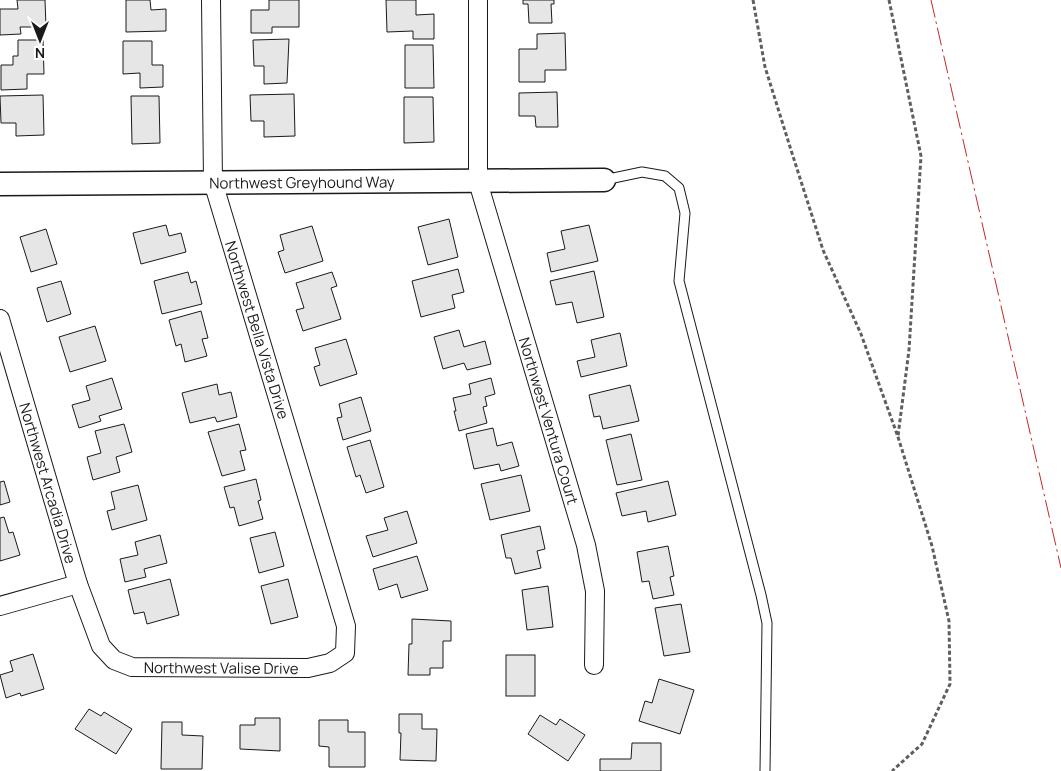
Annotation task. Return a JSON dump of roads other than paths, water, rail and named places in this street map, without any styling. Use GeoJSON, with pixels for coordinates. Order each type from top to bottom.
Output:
{"type":"FeatureCollection","features":[{"type":"Feature","properties":{"kind":"street","name":"Northwest Bella Vista Drive"},"geometry":{"type":"LineString","coordinates":[[212,0],[213,182],[346,626],[345,653]]}},
{"type":"Feature","properties":{"kind":"street","name":"Northwest Ventura Court"},"geometry":{"type":"LineString","coordinates":[[478,0],[478,182],[586,546],[595,591],[594,665]]}},
{"type":"Feature","properties":{"kind":"street","name":"Northwest Greyhound Way"},"geometry":{"type":"LineString","coordinates":[[0,184],[604,180]]}},
{"type":"Feature","properties":{"kind":"street","name":"Northwest Arcadia Drive"},"geometry":{"type":"LineString","coordinates":[[0,320],[78,584],[101,646]]}},
{"type":"Feature","properties":{"kind":"street"},"geometry":{"type":"LineString","coordinates":[[0,606],[78,584]]}},
{"type":"Feature","properties":{"kind":"street","name":"Northwest Valise Drive"},"geometry":{"type":"LineString","coordinates":[[101,646],[114,660],[132,667],[308,668],[330,663],[345,653]]}},
{"type":"Feature","properties":{"kind":"lane"},"geometry":{"type":"LineString","coordinates":[[604,180],[642,172],[665,176],[679,188],[685,212],[679,281],[767,624],[765,771]]}}]}
